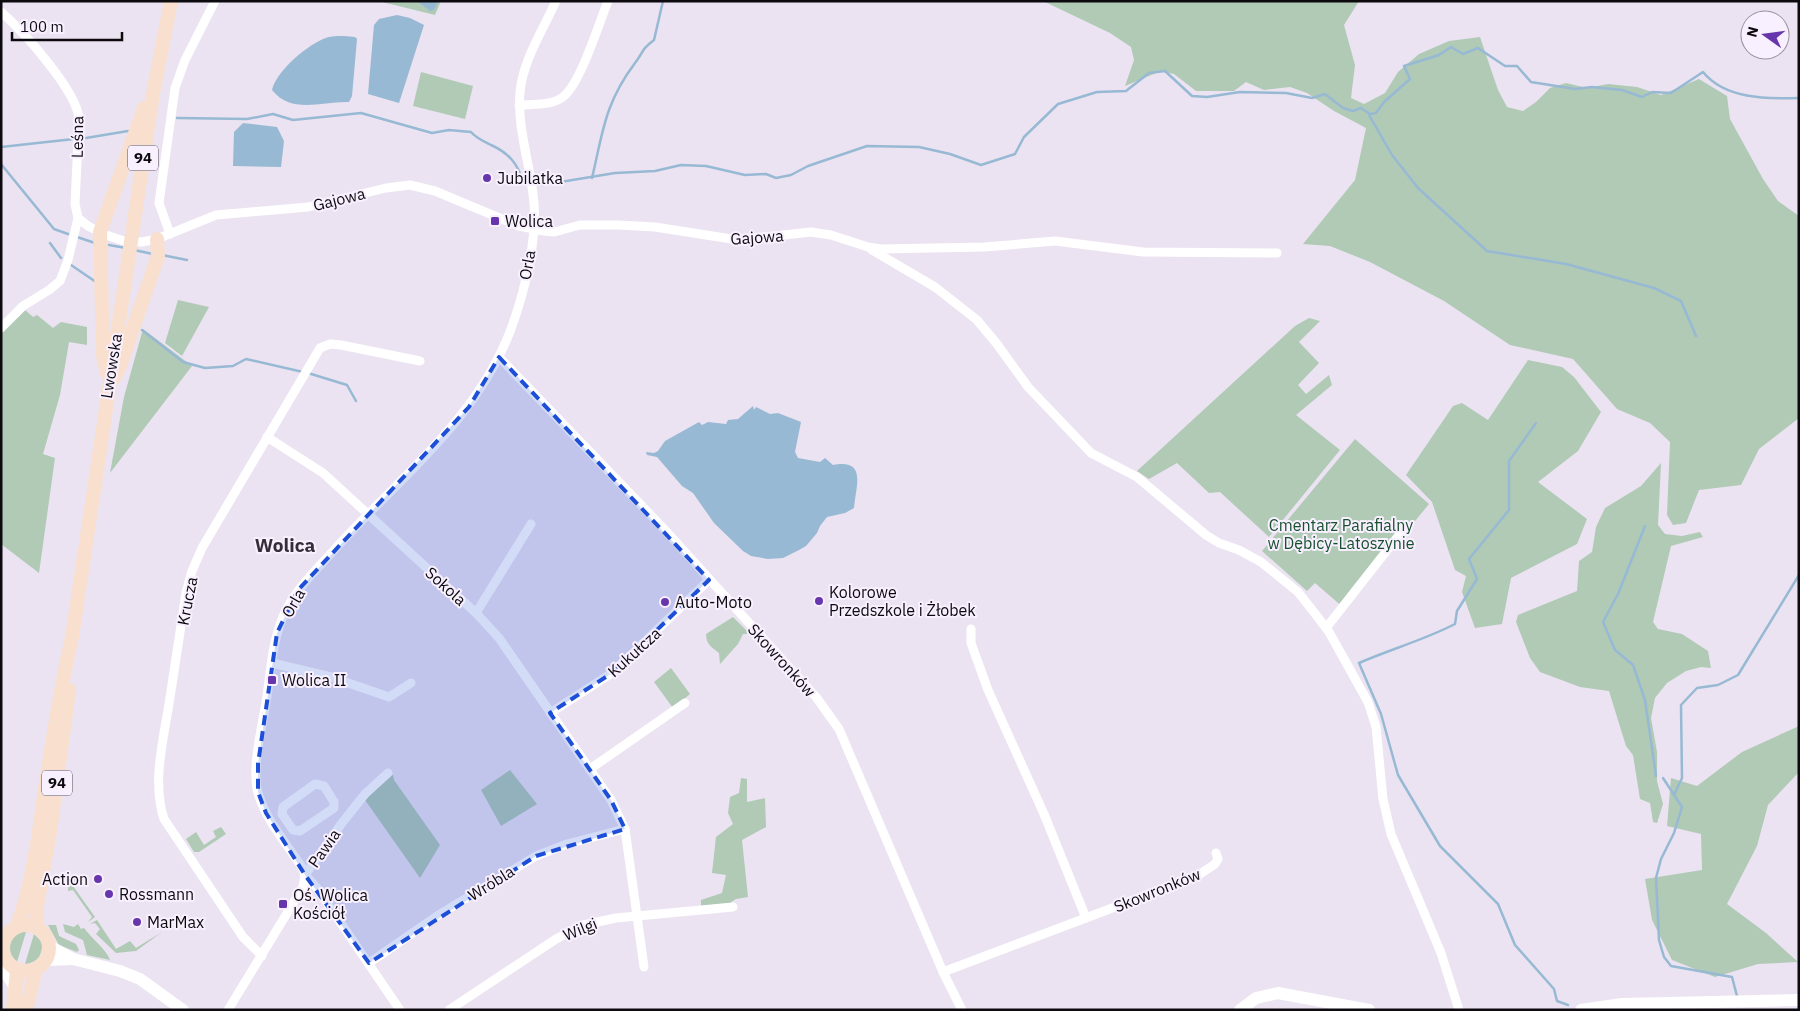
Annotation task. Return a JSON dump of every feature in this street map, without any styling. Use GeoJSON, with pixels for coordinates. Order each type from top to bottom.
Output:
{"type":"FeatureCollection","features":[{"type":"Feature","properties":{"kind":"main road","name":"Lwowska"},"geometry":{"type":"LineString","coordinates":[[153,94],[164,1]]}},
{"type":"Feature","properties":{"kind":"main road","name":"Lwowska"},"geometry":{"type":"LineString","coordinates":[[37,928],[36,912],[50,832],[65,723],[72,637],[133,221],[153,94],[171,1]]}},
{"type":"Feature","properties":{"kind":"main road"},"geometry":{"type":"LineString","coordinates":[[109,384],[103,355],[100,232],[139,124],[155,66]]}},
{"type":"Feature","properties":{"kind":"main road"},"geometry":{"type":"LineString","coordinates":[[109,384],[120,366],[164,236]]}},
{"type":"Feature","properties":{"kind":"main road","name":"Lwowska"},"geometry":{"type":"LineString","coordinates":[[17,927],[27,896],[35,858],[52,753],[57,706],[72,637]]}},
{"type":"Feature","properties":{"kind":"main road"},"geometry":{"type":"LineString","coordinates":[[17,927],[29,925],[37,928],[44,934],[44,958],[26,1010]]}},
{"type":"Feature","properties":{"kind":"main road","name":"94"},"geometry":{"type":"LineString","coordinates":[[17,927],[2,945],[7,962],[17,970]]}},
{"type":"Feature","properties":{"kind":"main road"},"geometry":{"type":"LineString","coordinates":[[13,1010],[17,970],[25,972],[44,958]]}},
{"type":"Feature","properties":{"kind":"street"},"geometry":{"type":"LineString","coordinates":[[164,236],[159,203],[175,88],[185,60],[215,1]]}},
{"type":"Feature","properties":{"kind":"street"},"geometry":{"type":"LineString","coordinates":[[533,230],[532,186],[519,106],[525,69],[556,1]]}},
{"type":"Feature","properties":{"kind":"street"},"geometry":{"type":"LineString","coordinates":[[519,106],[549,103],[564,97],[574,84],[608,1]]}},
{"type":"Feature","properties":{"kind":"street","name":"Leśna"},"geometry":{"type":"LineString","coordinates":[[1,12],[22,30],[60,81],[78,108],[79,119],[75,204],[78,218],[68,260],[60,280],[49,290],[23,306],[1,328]]}},
{"type":"Feature","properties":{"kind":"street","name":"Gajowa"},"geometry":{"type":"LineString","coordinates":[[100,232],[124,241],[142,242],[164,236],[211,216],[308,207],[399,185],[422,187],[435,191],[533,230],[554,232],[580,225],[619,224],[655,227],[738,240],[804,232],[831,235],[868,247]]}},
{"type":"Feature","properties":{"kind":"street"},"geometry":{"type":"LineString","coordinates":[[78,218],[100,232]]}},
{"type":"Feature","properties":{"kind":"street","name":"Orla"},"geometry":{"type":"LineString","coordinates":[[400,1010],[317,888],[305,875],[294,854],[266,813],[258,792],[258,764],[277,633],[286,610],[298,590],[368,513],[421,461],[469,407],[499,357],[522,294],[533,230]]}},
{"type":"Feature","properties":{"kind":"street"},"geometry":{"type":"LineString","coordinates":[[868,247],[985,246],[1055,241],[1143,252],[1277,253]]}},
{"type":"Feature","properties":{"kind":"street"},"geometry":{"type":"LineString","coordinates":[[868,247],[935,287],[970,314],[998,344],[1028,387],[1091,453],[1137,477],[1206,535],[1224,546],[1239,550],[1262,562],[1298,592],[1326,628],[1368,702],[1373,716],[1378,736],[1383,799],[1391,834],[1442,953],[1459,1010]]}},
{"type":"Feature","properties":{"kind":"street","name":"Krucza"},"geometry":{"type":"LineString","coordinates":[[262,956],[243,937],[164,819],[159,803],[158,783],[186,593],[192,571],[202,548],[306,368],[320,348],[330,344],[420,361]]}},
{"type":"Feature","properties":{"kind":"street","name":"Skowronków"},"geometry":{"type":"LineString","coordinates":[[499,357],[665,530],[816,697],[839,729],[943,972],[962,1010]]}},
{"type":"Feature","properties":{"kind":"street","name":"Sokola"},"geometry":{"type":"LineString","coordinates":[[266,437],[323,473],[476,613],[499,638],[550,714],[612,800],[625,829],[644,966]]}},
{"type":"Feature","properties":{"kind":"street"},"geometry":{"type":"LineString","coordinates":[[476,613],[531,524]]}},
{"type":"Feature","properties":{"kind":"street"},"geometry":{"type":"LineString","coordinates":[[1326,628],[1403,530]]}},
{"type":"Feature","properties":{"kind":"street","name":"Kukułcza"},"geometry":{"type":"LineString","coordinates":[[550,714],[612,673],[710,580]]}},
{"type":"Feature","properties":{"kind":"street"},"geometry":{"type":"LineString","coordinates":[[971,629],[971,643],[988,690],[1044,814],[1086,918]]}},
{"type":"Feature","properties":{"kind":"street"},"geometry":{"type":"LineString","coordinates":[[272,663],[331,677],[389,697],[411,683]]}},
{"type":"Feature","properties":{"kind":"street"},"geometry":{"type":"LineString","coordinates":[[590,769],[685,703]]}},
{"type":"Feature","properties":{"kind":"street","name":"Pawia"},"geometry":{"type":"LineString","coordinates":[[228,1010],[303,888],[305,875],[342,822],[365,794],[388,773]]}},
{"type":"Feature","properties":{"kind":"street"},"geometry":{"type":"LineString","coordinates":[[315,784],[321,784],[334,802],[334,808],[300,831],[297,831],[290,828],[282,814],[283,807],[315,784]]}},
{"type":"Feature","properties":{"kind":"street","name":"Wróbla"},"geometry":{"type":"LineString","coordinates":[[369,964],[440,914],[536,856],[567,844],[625,829]]}},
{"type":"Feature","properties":{"kind":"street","name":"Skowronków"},"geometry":{"type":"LineString","coordinates":[[943,972],[1197,876],[1215,864],[1218,858],[1216,853]]}},
{"type":"Feature","properties":{"kind":"street","name":"Wilgi"},"geometry":{"type":"LineString","coordinates":[[449,1010],[568,931],[599,920],[733,907]]}},
{"type":"Feature","properties":{"kind":"street"},"geometry":{"type":"LineString","coordinates":[[44,958],[73,959],[120,970],[140,979],[183,1010]]}},
{"type":"Feature","properties":{"kind":"street"},"geometry":{"type":"LineString","coordinates":[[1,966],[16,988]]}},
{"type":"Feature","properties":{"kind":"street"},"geometry":{"type":"LineString","coordinates":[[1240,1010],[1256,998],[1278,993],[1369,1010]]}},
{"type":"Feature","properties":{"kind":"street"},"geometry":{"type":"LineString","coordinates":[[1581,1010],[1622,1004],[1799,1000]]}},
{"type":"Feature","properties":{"kind":"highlighted area"},"geometry":{"type":"Polygon","coordinates":[[[499,357],[709,580],[612,673],[550,713],[611,800],[625,829],[536,856],[369,963],[305,875],[266,813],[258,792],[258,764],[277,633],[298,590],[469,407],[499,357]]]}},
{"type":"Feature","properties":{"kind":"green space"},"geometry":{"type":"Polygon","coordinates":[[[378,1],[441,1],[435,15],[378,1]]]}},
{"type":"Feature","properties":{"kind":"green space"},"geometry":{"type":"Polygon","coordinates":[[[1043,1],[1359,1],[1344,25],[1355,65],[1351,98],[1364,104],[1385,93],[1398,72],[1419,54],[1449,41],[1480,37],[1498,90],[1507,107],[1523,111],[1536,102],[1550,88],[1566,83],[1587,88],[1608,84],[1637,87],[1661,95],[1699,79],[1727,96],[1730,119],[1763,179],[1778,201],[1799,216],[1799,418],[1759,449],[1741,485],[1699,490],[1686,523],[1673,525],[1667,515],[1670,442],[1650,423],[1617,409],[1573,359],[1510,345],[1444,301],[1370,262],[1330,246],[1303,244],[1355,180],[1366,128],[1334,111],[1307,93],[1290,87],[1264,90],[1246,82],[1234,91],[1196,91],[1174,74],[1161,71],[1125,86],[1134,60],[1131,47],[1110,33],[1043,1]]]}},
{"type":"Feature","properties":{"kind":"green space"},"geometry":{"type":"Polygon","coordinates":[[[421,72],[473,86],[465,119],[413,106],[421,72]]]}},
{"type":"Feature","properties":{"kind":"green space"},"geometry":{"type":"Polygon","coordinates":[[[178,300],[209,307],[182,356],[165,343],[178,300]]]}},
{"type":"Feature","properties":{"kind":"green space"},"geometry":{"type":"Polygon","coordinates":[[[25,310],[33,317],[37,315],[53,328],[61,322],[87,327],[87,345],[69,342],[60,395],[43,454],[55,458],[39,573],[1,544],[1,333],[25,310]]]}},
{"type":"Feature","properties":{"kind":"green space"},"geometry":{"type":"Polygon","coordinates":[[[1309,318],[1320,321],[1299,342],[1319,363],[1298,385],[1306,394],[1329,375],[1332,385],[1296,415],[1340,450],[1269,537],[1220,492],[1209,493],[1177,463],[1149,479],[1137,471],[1295,326],[1309,318]]]}},
{"type":"Feature","properties":{"kind":"green space"},"geometry":{"type":"Polygon","coordinates":[[[143,329],[192,366],[110,473],[124,397],[143,329]]]}},
{"type":"Feature","properties":{"kind":"green space"},"geometry":{"type":"Polygon","coordinates":[[[1528,360],[1562,367],[1574,377],[1601,412],[1578,451],[1538,482],[1587,519],[1577,544],[1511,578],[1502,624],[1475,628],[1462,592],[1466,576],[1455,570],[1432,502],[1406,475],[1453,406],[1462,403],[1488,420],[1528,360]]]}},
{"type":"Feature","properties":{"kind":"green space","name":"Cmentarz Parafialny w Dębicy-Latoszynie"},"geometry":{"type":"Polygon","coordinates":[[[1355,439],[1429,504],[1344,608],[1315,583],[1307,591],[1262,551],[1355,439]]]}},
{"type":"Feature","properties":{"kind":"green space"},"geometry":{"type":"Polygon","coordinates":[[[1661,463],[1658,525],[1665,534],[1682,536],[1700,532],[1703,537],[1671,546],[1653,622],[1658,629],[1682,634],[1708,651],[1711,668],[1701,667],[1686,671],[1667,683],[1655,698],[1651,718],[1657,752],[1657,781],[1663,804],[1657,823],[1653,822],[1650,803],[1640,799],[1633,755],[1626,746],[1609,691],[1580,687],[1540,672],[1530,658],[1516,622],[1518,615],[1577,591],[1579,561],[1592,552],[1596,527],[1605,508],[1641,486],[1661,463]]]}},
{"type":"Feature","properties":{"kind":"green space"},"geometry":{"type":"Polygon","coordinates":[[[733,617],[750,634],[743,634],[738,644],[720,664],[719,653],[709,644],[706,634],[733,617]]]}},
{"type":"Feature","properties":{"kind":"green space"},"geometry":{"type":"Polygon","coordinates":[[[671,668],[690,694],[673,708],[654,682],[671,668]]]}},
{"type":"Feature","properties":{"kind":"green space"},"geometry":{"type":"Polygon","coordinates":[[[1799,726],[1799,772],[1768,805],[1757,846],[1727,904],[1766,933],[1798,962],[1758,964],[1715,977],[1672,960],[1652,920],[1645,879],[1702,870],[1701,834],[1667,826],[1671,778],[1697,786],[1742,752],[1799,726]]]}},
{"type":"Feature","properties":{"kind":"green space"},"geometry":{"type":"Polygon","coordinates":[[[510,770],[537,804],[501,826],[481,790],[510,770]]]}},
{"type":"Feature","properties":{"kind":"green space"},"geometry":{"type":"Polygon","coordinates":[[[393,775],[394,780],[440,845],[420,878],[365,800],[388,776],[393,775]]]}},
{"type":"Feature","properties":{"kind":"green space"},"geometry":{"type":"Polygon","coordinates":[[[741,778],[747,779],[747,802],[765,798],[766,827],[742,840],[748,897],[736,899],[730,903],[701,906],[701,900],[722,893],[726,875],[712,873],[716,837],[733,824],[728,813],[730,797],[739,793],[741,778]]]}},
{"type":"Feature","properties":{"kind":"green space"},"geometry":{"type":"Polygon","coordinates":[[[221,827],[226,834],[199,852],[194,852],[186,839],[196,832],[204,845],[216,837],[213,831],[221,827]]]}},
{"type":"Feature","properties":{"kind":"green space"},"geometry":{"type":"Polygon","coordinates":[[[74,877],[77,880],[73,886],[95,917],[88,922],[92,917],[73,890],[68,891],[69,879],[74,877]]]}},
{"type":"Feature","properties":{"kind":"green space"},"geometry":{"type":"Polygon","coordinates":[[[97,920],[116,949],[130,941],[136,948],[162,932],[136,951],[116,953],[96,934],[100,929],[95,923],[90,924],[97,920]]]}},
{"type":"Feature","properties":{"kind":"green space"},"geometry":{"type":"Polygon","coordinates":[[[63,924],[74,927],[78,924],[81,929],[84,928],[106,952],[110,960],[87,955],[83,940],[65,932],[63,924]]]}},
{"type":"Feature","properties":{"kind":"green space"},"geometry":{"type":"Polygon","coordinates":[[[48,925],[56,925],[59,936],[76,944],[79,950],[77,952],[59,945],[48,925]]]}},
{"type":"Feature","properties":{"kind":"green space"},"geometry":{"type":"Polygon","coordinates":[[[21,932],[26,932],[17,962],[11,954],[10,946],[13,938],[21,932]]]}},
{"type":"Feature","properties":{"kind":"green space"},"geometry":{"type":"Polygon","coordinates":[[[34,934],[42,942],[42,950],[36,960],[25,964],[34,934]]]}},
{"type":"Feature","properties":{"kind":"water"},"geometry":{"type":"Polygon","coordinates":[[[417,1],[438,1],[434,10],[430,11],[417,1]]]}},
{"type":"Feature","properties":{"kind":"water"},"geometry":{"type":"Polygon","coordinates":[[[397,15],[410,18],[424,25],[399,103],[368,94],[374,25],[379,19],[397,15]]]}},
{"type":"Feature","properties":{"kind":"water"},"geometry":{"type":"Polygon","coordinates":[[[344,36],[357,39],[352,96],[349,102],[298,105],[280,98],[272,90],[285,68],[307,49],[326,38],[344,36]]]}},
{"type":"Feature","properties":{"kind":"water"},"geometry":{"type":"Polygon","coordinates":[[[243,123],[277,127],[284,141],[281,167],[233,166],[234,132],[243,123]]]}},
{"type":"Feature","properties":{"kind":"water"},"geometry":{"type":"Polygon","coordinates":[[[753,406],[754,410],[756,407],[770,414],[778,413],[801,422],[795,452],[798,458],[820,462],[825,458],[833,465],[844,464],[851,466],[857,476],[854,508],[845,513],[827,517],[806,546],[783,558],[768,559],[751,556],[743,551],[714,523],[693,493],[682,486],[657,457],[647,455],[646,452],[654,453],[658,451],[665,441],[699,422],[702,425],[708,422],[726,424],[728,420],[738,419],[753,406]]]}},
{"type":"Feature","properties":{"kind":"waterway"},"geometry":{"type":"LineString","coordinates":[[592,178],[606,118],[611,105],[625,77],[645,49],[654,40],[663,1]]}},
{"type":"Feature","properties":{"kind":"waterway"},"geometry":{"type":"LineString","coordinates":[[542,185],[615,173],[655,171],[681,165],[706,166],[745,175],[766,174],[776,178],[791,175],[808,166],[867,146],[919,147],[950,154],[981,165],[1015,154],[1024,137],[1058,104],[1097,92],[1126,91],[1149,73],[1165,71],[1192,96],[1207,97],[1240,92],[1286,93],[1312,98],[1325,94],[1343,108],[1353,111],[1361,108],[1370,114],[1376,113],[1384,102],[1410,79],[1404,66],[1439,55],[1451,47],[1463,54],[1478,48],[1505,66],[1517,66],[1531,82],[1575,89],[1592,87],[1622,90],[1642,97],[1652,92],[1671,93],[1703,72],[1723,88],[1747,96],[1799,98]]}},
{"type":"Feature","properties":{"kind":"waterway"},"geometry":{"type":"LineString","coordinates":[[177,118],[247,119],[273,114],[293,120],[361,113],[432,133],[449,130],[471,132],[508,155],[515,164],[523,182]]}},
{"type":"Feature","properties":{"kind":"waterway"},"geometry":{"type":"LineString","coordinates":[[1369,115],[1392,155],[1418,188],[1487,251],[1566,264],[1654,288],[1681,301],[1696,336]]}},
{"type":"Feature","properties":{"kind":"waterway"},"geometry":{"type":"LineString","coordinates":[[86,138],[128,131]]}},
{"type":"Feature","properties":{"kind":"waterway"},"geometry":{"type":"LineString","coordinates":[[1,147],[74,139]]}},
{"type":"Feature","properties":{"kind":"waterway"},"geometry":{"type":"LineString","coordinates":[[1,164],[54,229],[68,234]]}},
{"type":"Feature","properties":{"kind":"waterway"},"geometry":{"type":"LineString","coordinates":[[77,237],[95,243]]}},
{"type":"Feature","properties":{"kind":"waterway"},"geometry":{"type":"LineString","coordinates":[[50,243],[61,258]]}},
{"type":"Feature","properties":{"kind":"waterway"},"geometry":{"type":"LineString","coordinates":[[109,245],[126,248]]}},
{"type":"Feature","properties":{"kind":"waterway"},"geometry":{"type":"LineString","coordinates":[[134,250],[153,254]]}},
{"type":"Feature","properties":{"kind":"waterway"},"geometry":{"type":"LineString","coordinates":[[162,255],[187,260]]}},
{"type":"Feature","properties":{"kind":"waterway"},"geometry":{"type":"LineString","coordinates":[[71,265],[96,282]]}},
{"type":"Feature","properties":{"kind":"waterway"},"geometry":{"type":"LineString","coordinates":[[142,330],[183,362],[205,368],[233,366],[246,359],[303,372]]}},
{"type":"Feature","properties":{"kind":"waterway"},"geometry":{"type":"LineString","coordinates":[[308,373],[347,385],[356,401]]}},
{"type":"Feature","properties":{"kind":"waterway"},"geometry":{"type":"LineString","coordinates":[[1536,423],[1509,461],[1509,510],[1469,559],[1477,579],[1457,611],[1455,624],[1359,663],[1381,714],[1398,775],[1440,846],[1498,904],[1515,945],[1554,989],[1557,1001],[1568,1005]]}},
{"type":"Feature","properties":{"kind":"waterway"},"geometry":{"type":"LineString","coordinates":[[1645,526],[1618,594],[1603,622],[1615,650],[1633,665],[1645,700],[1656,776]]}},
{"type":"Feature","properties":{"kind":"waterway"},"geometry":{"type":"LineString","coordinates":[[1674,795],[1682,778],[1681,705],[1697,688],[1718,685],[1738,675],[1799,575]]}},
{"type":"Feature","properties":{"kind":"waterway"},"geometry":{"type":"LineString","coordinates":[[1663,778],[1682,807],[1674,833],[1661,859],[1656,878],[1659,940],[1664,957],[1671,966],[1732,977],[1737,996]]}},
{"type":"Feature","properties":{"kind":"place","name":"Jubilatka"},"geometry":{"type":"Point","coordinates":[487,178]}},
{"type":"Feature","properties":{"kind":"place","name":"Wolica"},"geometry":{"type":"Point","coordinates":[495,221]}},
{"type":"Feature","properties":{"kind":"place","name":"Kolorowe Przedszkole i Żłobek"},"geometry":{"type":"Point","coordinates":[819,601]}},
{"type":"Feature","properties":{"kind":"place","name":"Auto-Moto"},"geometry":{"type":"Point","coordinates":[665,602]}},
{"type":"Feature","properties":{"kind":"place","name":"Wolica II"},"geometry":{"type":"Point","coordinates":[272,680]}},
{"type":"Feature","properties":{"kind":"place","name":"Action"},"geometry":{"type":"Point","coordinates":[98,879]}},
{"type":"Feature","properties":{"kind":"place","name":"Rossmann"},"geometry":{"type":"Point","coordinates":[109,894]}},
{"type":"Feature","properties":{"kind":"place","name":"Oś. Wolica Kościół"},"geometry":{"type":"Point","coordinates":[283,904]}},
{"type":"Feature","properties":{"kind":"place","name":"MarMax"},"geometry":{"type":"Point","coordinates":[137,922]}},
{"type":"Feature","properties":{"kind":"district","name":"Wolica"},"geometry":{"type":"Point","coordinates":[285,545]}}]}
